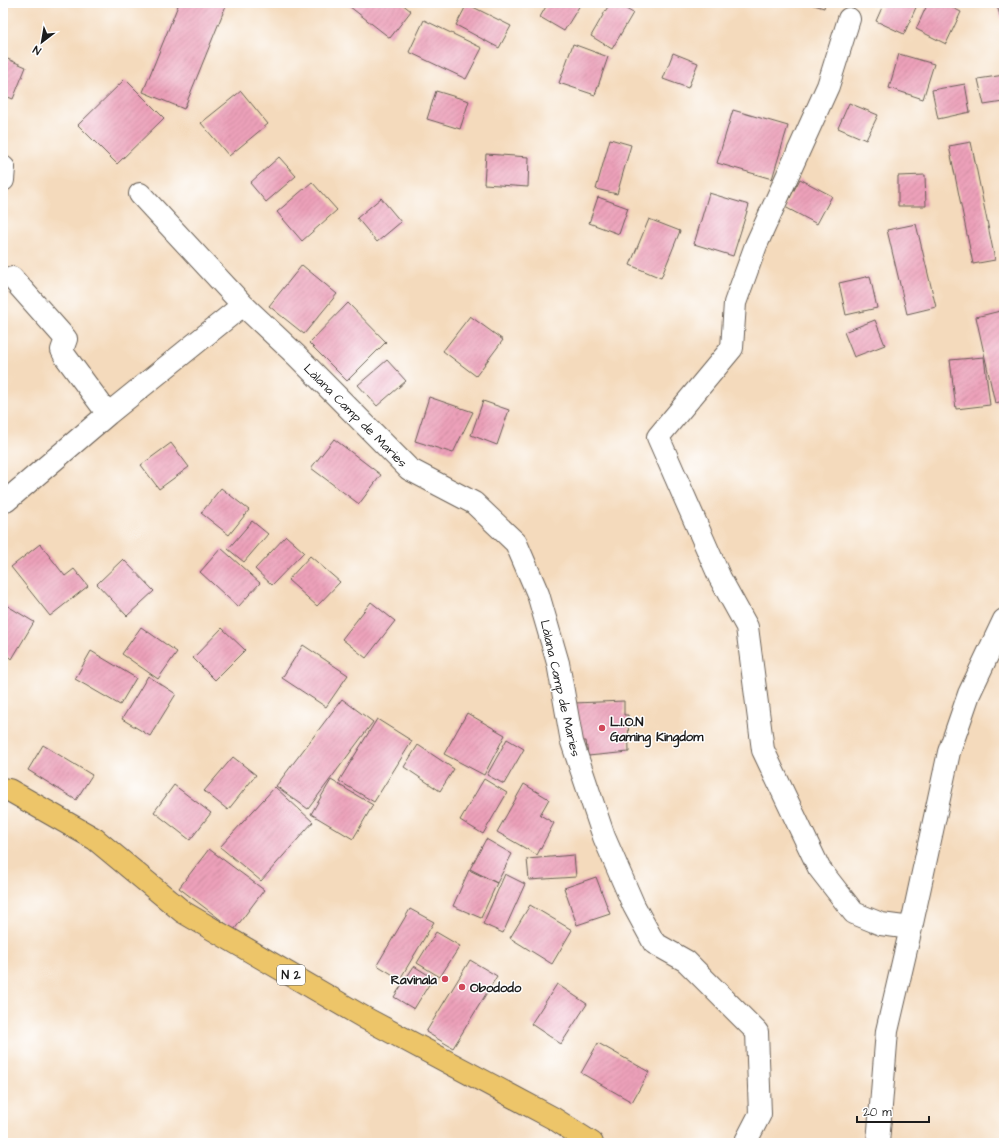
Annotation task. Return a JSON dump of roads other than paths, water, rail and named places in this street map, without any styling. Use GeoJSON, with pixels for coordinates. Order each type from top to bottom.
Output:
{"type":"FeatureCollection","features":[{"type":"Feature","properties":{"kind":"main road","name":"N 2"},"geometry":{"type":"LineString","coordinates":[[3,789],[9,790],[95,838],[183,912],[365,1018],[553,1118],[592,1143]]}},
{"type":"Feature","properties":{"kind":"street"},"geometry":{"type":"LineString","coordinates":[[849,18],[828,86],[756,245],[740,288],[735,303],[732,348],[658,437],[720,578],[747,627],[763,750],[820,868],[854,913],[881,924],[911,928]]}},
{"type":"Feature","properties":{"kind":"street"},"geometry":{"type":"LineString","coordinates":[[3,167],[3,180]]}},
{"type":"Feature","properties":{"kind":"street","name":"Làlana Camp de Maries"},"geometry":{"type":"LineString","coordinates":[[140,194],[243,305],[297,356],[409,469],[474,503],[516,543],[538,594],[558,663],[572,742],[604,837],[634,906],[654,943],[686,961],[757,1032],[760,1114],[745,1143]]}},
{"type":"Feature","properties":{"kind":"street"},"geometry":{"type":"LineString","coordinates":[[12,278],[66,339],[62,350],[65,356],[108,414]]}},
{"type":"Feature","properties":{"kind":"street"},"geometry":{"type":"LineString","coordinates":[[6,501],[108,414],[243,305]]}},
{"type":"Feature","properties":{"kind":"street"},"geometry":{"type":"LineString","coordinates":[[878,1143],[887,1031],[949,752],[969,694],[1004,620]]}},
{"type":"Feature","properties":{"kind":"place","name":"L.I.O.N Gaming Kingdom"},"geometry":{"type":"Point","coordinates":[602,728]}},
{"type":"Feature","properties":{"kind":"place","name":"Ravinala"},"geometry":{"type":"Point","coordinates":[445,979]}},
{"type":"Feature","properties":{"kind":"place","name":"Obododo"},"geometry":{"type":"Point","coordinates":[462,987]}}]}
